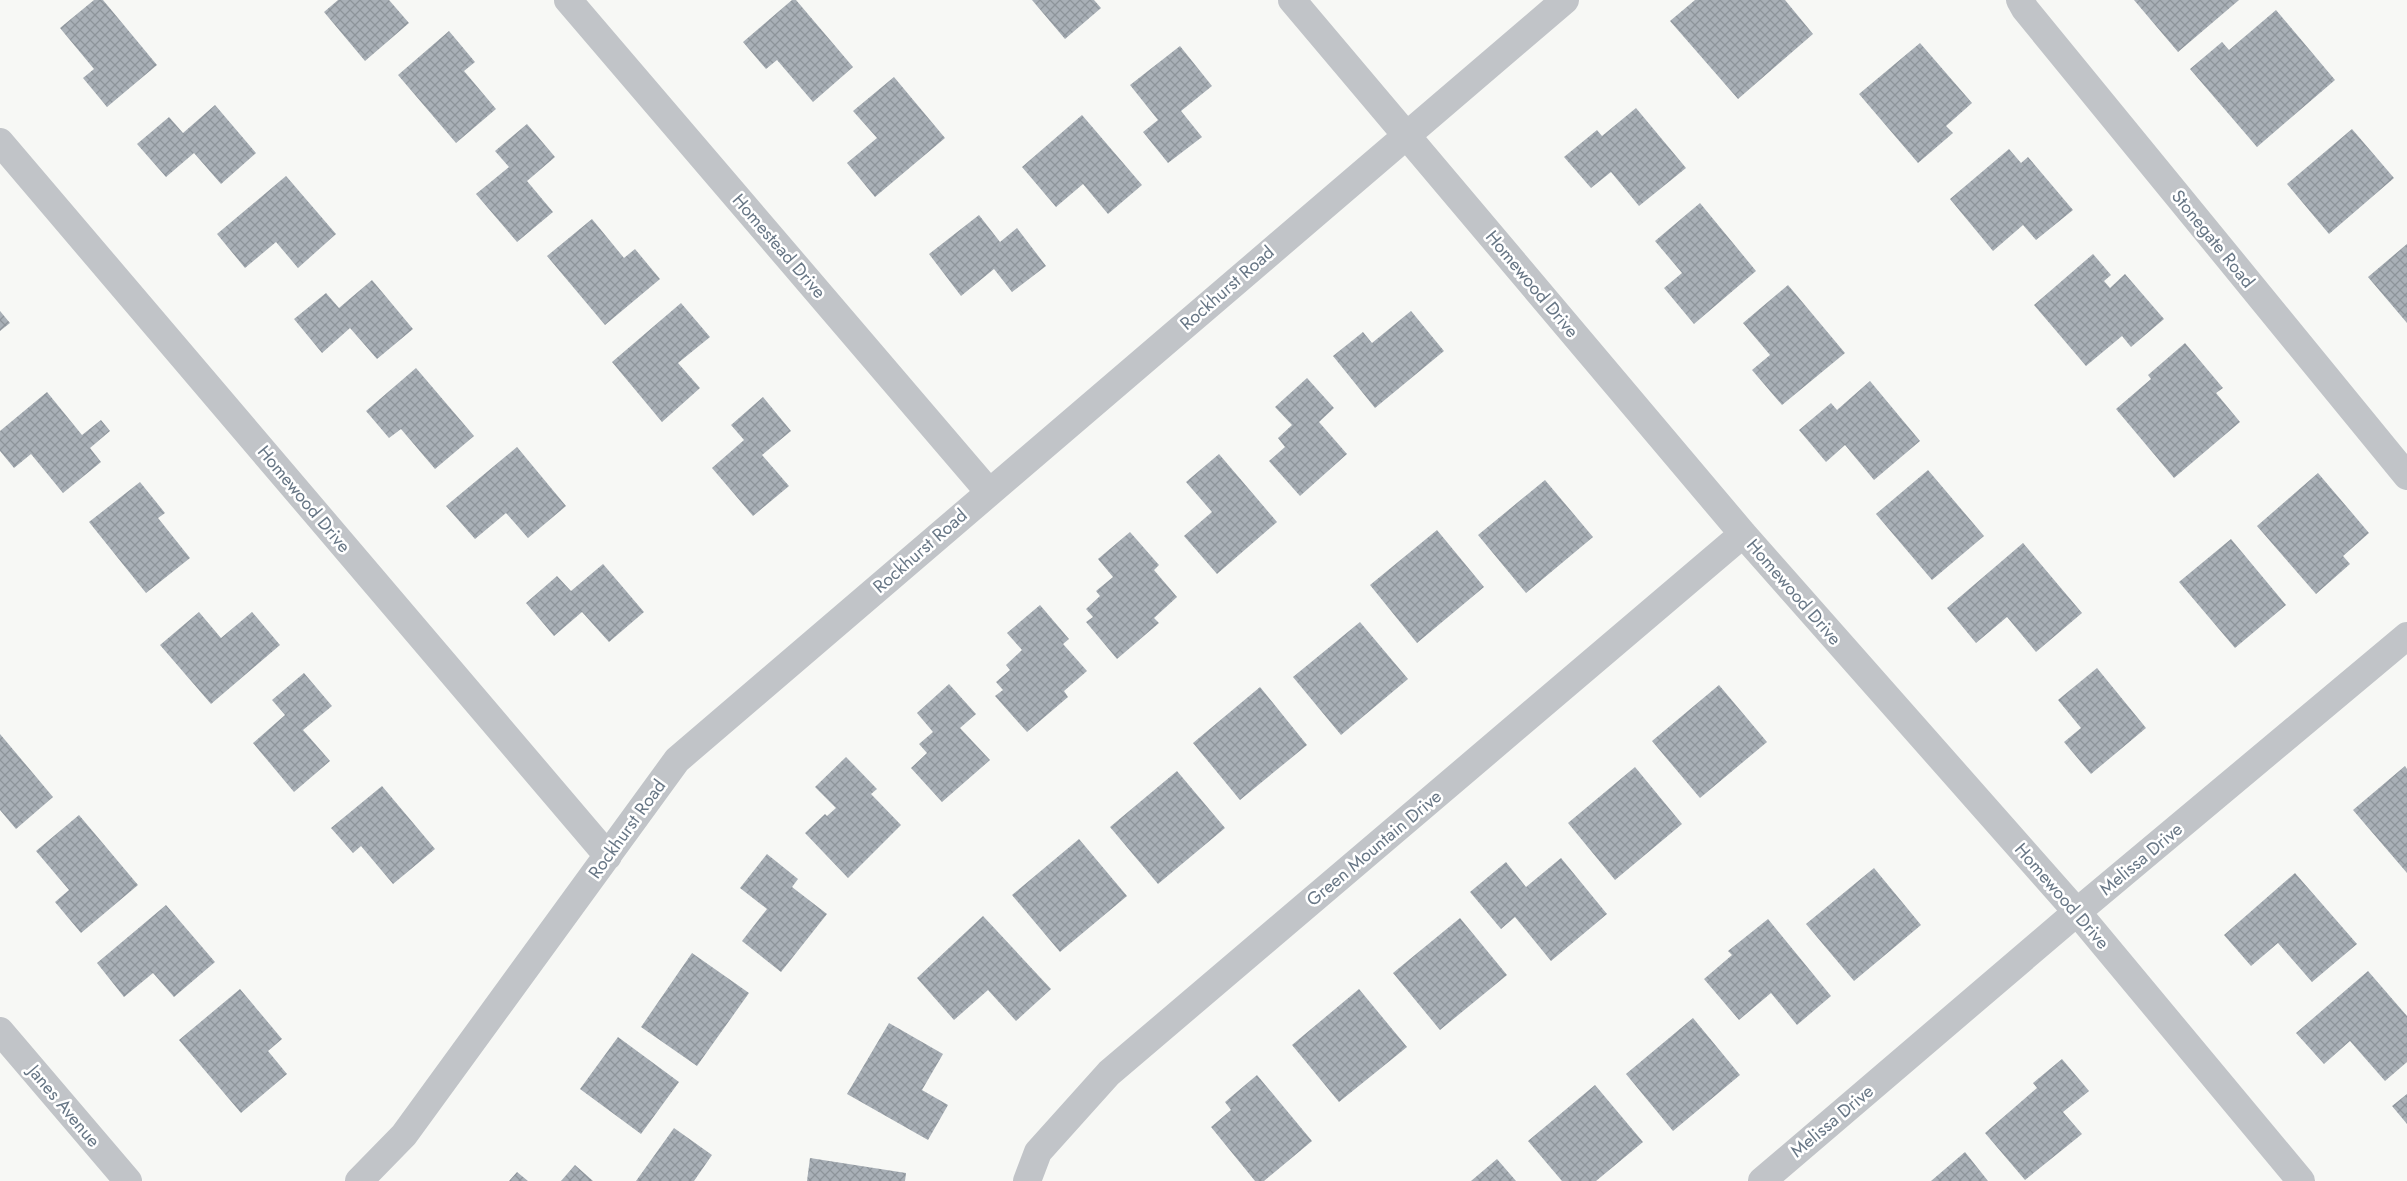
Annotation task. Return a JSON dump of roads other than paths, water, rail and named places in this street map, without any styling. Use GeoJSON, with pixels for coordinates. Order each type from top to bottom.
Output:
{"type":"FeatureCollection","features":[{"type":"Feature","properties":{"kind":"street","name":"Homestead Drive"},"geometry":{"type":"LineString","coordinates":[[568,0],[989,492]]}},
{"type":"Feature","properties":{"kind":"street","name":"Homewood Drive"},"geometry":{"type":"LineString","coordinates":[[1292,0],[1742,534],[2077,912],[2301,1181]]}},
{"type":"Feature","properties":{"kind":"street","name":"Rockhurst Road"},"geometry":{"type":"LineString","coordinates":[[359,1181],[404,1135],[677,760],[1564,0]]}},
{"type":"Feature","properties":{"kind":"street","name":"Stonegate Road"},"geometry":{"type":"LineString","coordinates":[[2020,0],[2025,9],[2407,476]]}},
{"type":"Feature","properties":{"kind":"street","name":"Homewood Drive"},"geometry":{"type":"LineString","coordinates":[[0,142],[608,856]]}},
{"type":"Feature","properties":{"kind":"street","name":"Green Mountain Drive"},"geometry":{"type":"LineString","coordinates":[[1027,1181],[1038,1152],[1109,1073],[1742,534]]}},
{"type":"Feature","properties":{"kind":"street","name":"Melissa Drive"},"geometry":{"type":"LineString","coordinates":[[1762,1181],[2077,912],[2407,636]]}},
{"type":"Feature","properties":{"kind":"street","name":"Janes Avenue"},"geometry":{"type":"LineString","coordinates":[[0,1031],[128,1181]]}}]}
